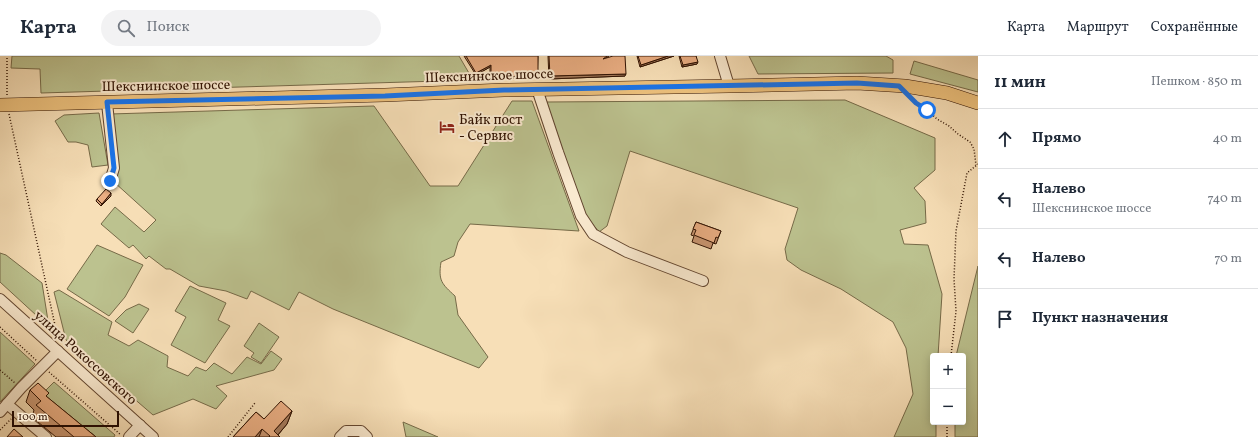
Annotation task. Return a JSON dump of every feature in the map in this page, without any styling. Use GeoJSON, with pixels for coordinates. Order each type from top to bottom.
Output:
{"type":"FeatureCollection","features":[{"type":"Feature","properties":{"kind":"main road","name":"Шекснинское шоссе"},"geometry":{"type":"LineString","coordinates":[[4,105],[385,96],[537,89],[857,83],[899,86],[947,93],[978,103]]}},
{"type":"Feature","properties":{"kind":"street"},"geometry":{"type":"LineString","coordinates":[[720,56],[729,86]]}},
{"type":"Feature","properties":{"kind":"street"},"geometry":{"type":"LineString","coordinates":[[537,89],[558,152],[582,216],[593,234],[626,252],[703,281]]}},
{"type":"Feature","properties":{"kind":"street"},"geometry":{"type":"LineString","coordinates":[[107,102],[114,168],[110,181]]}},
{"type":"Feature","properties":{"kind":"street","name":"улица Рокоссовского"},"geometry":{"type":"LineString","coordinates":[[0,299],[153,437]]}},
{"type":"Feature","properties":{"kind":"street"},"geometry":{"type":"LineString","coordinates":[[46,437],[17,413],[3,408],[58,351]]}},
{"type":"Feature","properties":{"kind":"street"},"geometry":{"type":"LineString","coordinates":[[129,437],[140,425]]}},
{"type":"Feature","properties":{"kind":"street"},"geometry":{"type":"LineString","coordinates":[[340,437],[346,431],[361,431],[367,437]]}},
{"type":"Feature","properties":{"kind":"path"},"geometry":{"type":"LineString","coordinates":[[7,56],[4,105],[58,341],[58,351]]}},
{"type":"Feature","properties":{"kind":"path"},"geometry":{"type":"LineString","coordinates":[[899,86],[916,103],[970,142],[974,149],[977,165],[966,173],[956,232],[954,279],[956,311],[951,353]]}},
{"type":"Feature","properties":{"kind":"path"},"geometry":{"type":"LineString","coordinates":[[0,327],[123,437]]}},
{"type":"Feature","properties":{"kind":"path"},"geometry":{"type":"LineString","coordinates":[[0,370],[21,388]]}},
{"type":"Feature","properties":{"kind":"path"},"geometry":{"type":"LineString","coordinates":[[228,437],[255,403]]}},
{"type":"Feature","properties":{"kind":"path"},"geometry":{"type":"LineString","coordinates":[[0,430],[17,413]]}},
{"type":"Feature","properties":{"kind":"path"},"geometry":{"type":"LineString","coordinates":[[947,425],[947,437]]}},
{"type":"Feature","properties":{"kind":"green space"},"geometry":{"type":"Polygon","coordinates":[[[12,56],[459,56],[473,80],[41,93],[40,69],[11,68],[12,56]]]}},
{"type":"Feature","properties":{"kind":"green space"},"geometry":{"type":"Polygon","coordinates":[[[749,56],[886,56],[893,60],[893,73],[758,74],[749,56]]]}},
{"type":"Feature","properties":{"kind":"green space"},"geometry":{"type":"Polygon","coordinates":[[[914,61],[978,80],[978,92],[910,74],[914,61]]]}},
{"type":"Feature","properties":{"kind":"green space"},"geometry":{"type":"Polygon","coordinates":[[[845,100],[935,138],[935,170],[914,188],[925,201],[926,223],[900,230],[904,244],[928,245],[942,294],[938,353],[930,353],[930,425],[936,425],[936,437],[894,437],[913,394],[906,348],[893,322],[841,289],[801,270],[787,260],[785,249],[798,208],[630,151],[607,226],[599,232],[585,215],[545,102],[845,100]]]}},
{"type":"Feature","properties":{"kind":"green space"},"geometry":{"type":"Polygon","coordinates":[[[512,101],[532,101],[579,231],[470,224],[458,242],[454,256],[441,262],[440,274],[442,282],[455,296],[458,315],[488,357],[479,368],[333,309],[299,292],[289,310],[251,291],[247,299],[226,291],[199,286],[170,269],[166,269],[149,256],[146,259],[133,245],[129,248],[101,224],[115,207],[144,232],[156,220],[114,182],[110,114],[374,106],[430,186],[458,186],[512,101]]]}},
{"type":"Feature","properties":{"kind":"green space"},"geometry":{"type":"Polygon","coordinates":[[[99,113],[108,165],[92,167],[88,145],[68,142],[55,121],[64,115],[99,113]]]}},
{"type":"Feature","properties":{"kind":"green space"},"geometry":{"type":"Polygon","coordinates":[[[97,245],[143,265],[125,297],[109,316],[67,289],[97,245]]]}},
{"type":"Feature","properties":{"kind":"green space"},"geometry":{"type":"Polygon","coordinates":[[[0,253],[6,255],[42,283],[49,327],[0,282],[0,253]]]}},
{"type":"Feature","properties":{"kind":"green space"},"geometry":{"type":"Polygon","coordinates":[[[978,266],[978,437],[955,437],[955,425],[966,425],[966,353],[957,353],[978,266]]]}},
{"type":"Feature","properties":{"kind":"green space"},"geometry":{"type":"Polygon","coordinates":[[[190,286],[226,303],[218,320],[230,326],[205,363],[171,345],[186,317],[175,311],[190,286]]]}},
{"type":"Feature","properties":{"kind":"green space"},"geometry":{"type":"Polygon","coordinates":[[[59,290],[112,322],[108,335],[129,346],[138,340],[168,356],[167,367],[188,376],[196,367],[206,371],[214,363],[232,374],[247,357],[261,364],[271,351],[282,359],[274,370],[216,386],[227,396],[216,409],[193,399],[153,415],[66,340],[54,292],[59,290]]]}},
{"type":"Feature","properties":{"kind":"green space"},"geometry":{"type":"Polygon","coordinates":[[[139,304],[149,309],[133,333],[115,321],[126,310],[139,304]]]}},
{"type":"Feature","properties":{"kind":"green space"},"geometry":{"type":"Polygon","coordinates":[[[259,323],[279,337],[261,363],[251,357],[254,353],[244,346],[259,323]]]}},
{"type":"Feature","properties":{"kind":"green space"},"geometry":{"type":"Polygon","coordinates":[[[0,332],[35,364],[0,402],[0,332]]]}},
{"type":"Feature","properties":{"kind":"green space"},"geometry":{"type":"Polygon","coordinates":[[[54,382],[115,435],[114,437],[86,437],[40,396],[54,382]]]}},
{"type":"Feature","properties":{"kind":"green space"},"geometry":{"type":"Polygon","coordinates":[[[403,422],[438,437],[406,437],[403,422]]]}},
{"type":"Feature","properties":{"kind":"building"},"geometry":{"type":"Polygon","coordinates":[[[466,56],[538,56],[538,76],[491,77],[491,65],[476,73],[466,56]]]}},
{"type":"Feature","properties":{"kind":"building"},"geometry":{"type":"Polygon","coordinates":[[[549,56],[607,56],[603,59],[613,56],[625,56],[626,74],[550,76],[549,56]]]}},
{"type":"Feature","properties":{"kind":"building"},"geometry":{"type":"Polygon","coordinates":[[[638,56],[668,56],[641,65],[638,56]]]}},
{"type":"Feature","properties":{"kind":"building"},"geometry":{"type":"Polygon","coordinates":[[[680,56],[696,56],[698,62],[683,65],[680,56]]]}},
{"type":"Feature","properties":{"kind":"building"},"geometry":{"type":"Polygon","coordinates":[[[106,189],[111,193],[102,204],[97,199],[106,189]]]}},
{"type":"Feature","properties":{"kind":"building"},"geometry":{"type":"Polygon","coordinates":[[[696,222],[721,231],[718,238],[716,237],[714,243],[694,235],[696,230],[693,229],[696,222]]]}},
{"type":"Feature","properties":{"kind":"building"},"geometry":{"type":"Polygon","coordinates":[[[38,383],[49,393],[46,396],[96,437],[74,437],[36,405],[41,401],[30,390],[38,383]]]}},
{"type":"Feature","properties":{"kind":"building"},"geometry":{"type":"Polygon","coordinates":[[[281,401],[292,411],[274,431],[280,437],[269,437],[270,436],[262,429],[255,437],[233,437],[256,412],[264,419],[281,401]]]}},
{"type":"Feature","properties":{"kind":"building"},"geometry":{"type":"Polygon","coordinates":[[[14,429],[23,437],[7,437],[14,429]]]}},
{"type":"Feature","properties":{"kind":"place","name":"Байк пост - Сервис"},"geometry":{"type":"Point","coordinates":[447,127]}},
{"type":"Feature","properties":{"kind":"route"},"geometry":{"type":"LineString","coordinates":[[110,181],[114,168],[107,102],[385,96],[504,90],[857,83],[899,86],[916,103],[927,110]]}}]}
